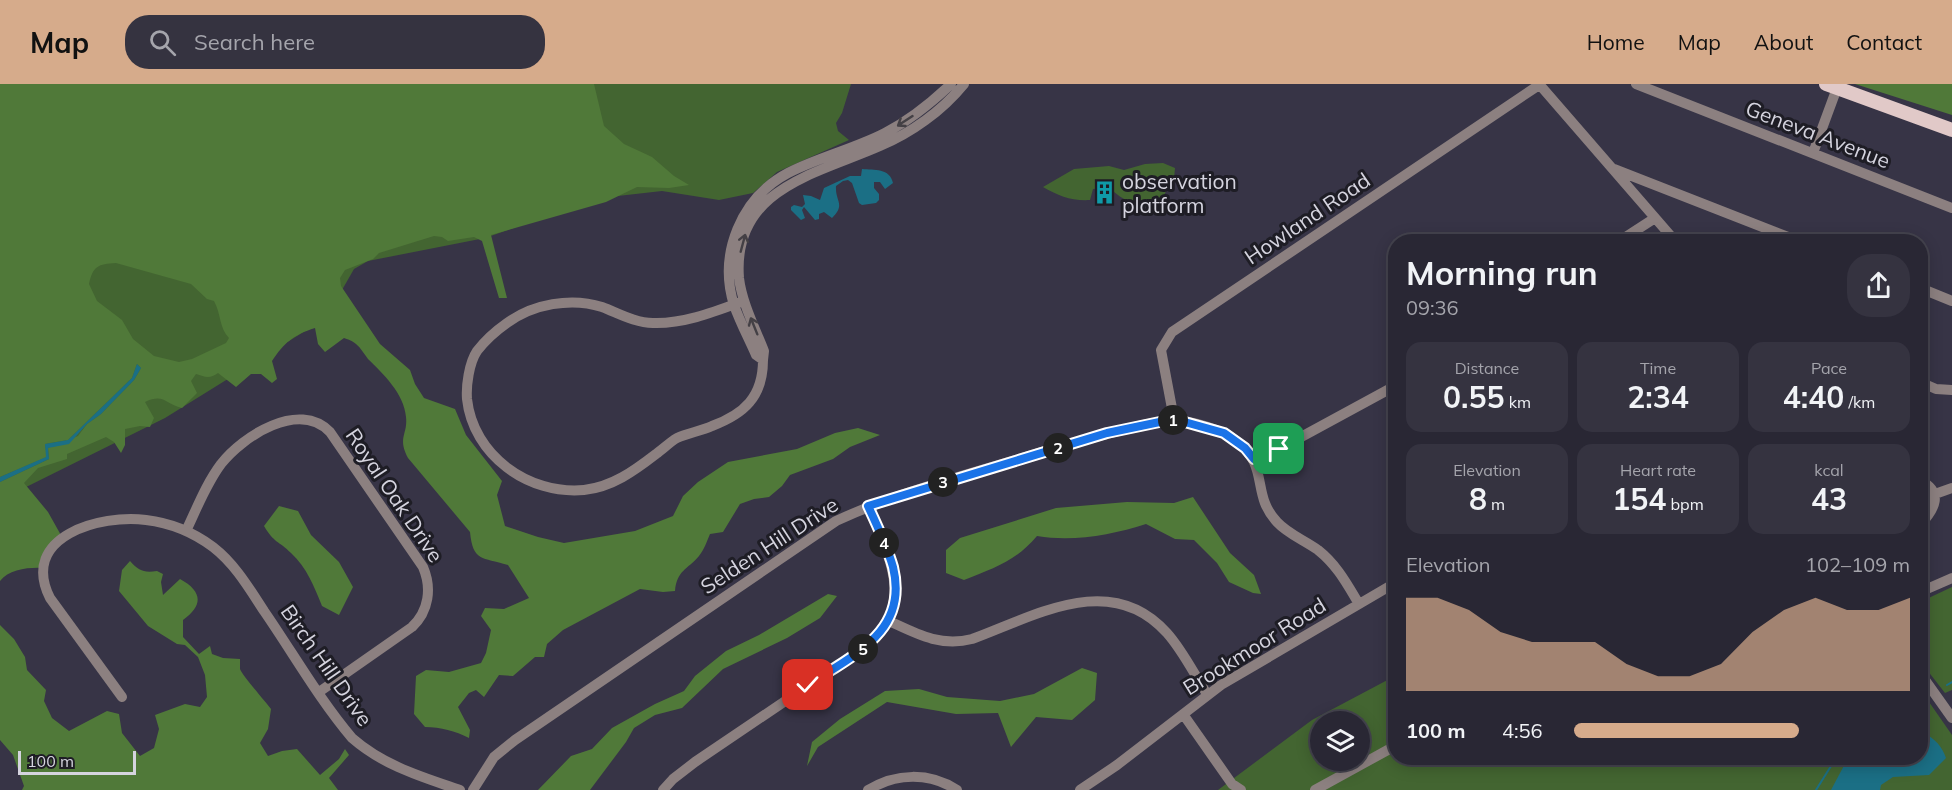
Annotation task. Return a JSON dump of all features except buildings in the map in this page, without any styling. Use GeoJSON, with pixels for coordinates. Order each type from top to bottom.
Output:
{"type":"FeatureCollection","features":[{"type":"Feature","properties":{"kind":"main road"},"geometry":{"type":"LineString","coordinates":[[1831,86],[1952,130]]}},
{"type":"Feature","properties":{"kind":"street"},"geometry":{"type":"LineString","coordinates":[[739,302],[702,316],[653,323],[623,317],[585,302],[545,305],[507,323],[476,352],[466,385],[469,414],[480,439],[496,460],[527,481],[555,488],[583,490],[614,483],[640,467],[677,438],[713,426],[748,406],[758,388],[765,351],[729,278],[732,242],[738,226],[761,193],[788,173],[883,134],[922,110],[951,84]]}},
{"type":"Feature","properties":{"kind":"street"},"geometry":{"type":"LineString","coordinates":[[739,302],[741,245],[751,222],[772,196],[798,179],[906,133],[937,110],[964,84]]}},
{"type":"Feature","properties":{"kind":"street"},"geometry":{"type":"LineString","coordinates":[[1539,84],[1669,234]]}},
{"type":"Feature","properties":{"kind":"street","name":"Howland Road"},"geometry":{"type":"LineString","coordinates":[[1174,419],[1161,350],[1172,332],[1539,84]]}},
{"type":"Feature","properties":{"kind":"street","name":"Geneva Avenue"},"geometry":{"type":"LineString","coordinates":[[1636,84],[1952,208]]}},
{"type":"Feature","properties":{"kind":"street"},"geometry":{"type":"LineString","coordinates":[[1813,153],[1831,86]]}},
{"type":"Feature","properties":{"kind":"street"},"geometry":{"type":"LineString","coordinates":[[1612,168],[1781,234]]}},
{"type":"Feature","properties":{"kind":"street"},"geometry":{"type":"LineString","coordinates":[[1630,234],[1655,218]]}},
{"type":"Feature","properties":{"kind":"street"},"geometry":{"type":"LineString","coordinates":[[1928,291],[1952,301]]}},
{"type":"Feature","properties":{"kind":"street"},"geometry":{"type":"LineString","coordinates":[[1928,386],[1936,389],[1952,390]]}},
{"type":"Feature","properties":{"kind":"street"},"geometry":{"type":"LineString","coordinates":[[1359,604],[1345,579],[1333,564],[1318,550],[1283,528],[1269,512],[1264,501],[1254,459],[1279,449],[1388,390]]}},
{"type":"Feature","properties":{"kind":"street","name":"Selden Hill Drive"},"geometry":{"type":"LineString","coordinates":[[473,790],[494,757],[515,740],[824,528],[868,506],[1107,433],[1174,419],[1224,433],[1245,448],[1254,459]]}},
{"type":"Feature","properties":{"kind":"street","name":"Royal Oak Drive"},"geometry":{"type":"LineString","coordinates":[[186,531],[218,469],[231,453],[248,440],[271,427],[296,420],[315,422],[330,432],[421,564],[427,578],[428,592],[423,612],[416,624],[319,692]]}},
{"type":"Feature","properties":{"kind":"street"},"geometry":{"type":"LineString","coordinates":[[1928,485],[1935,494],[1933,508],[1928,515]]}},
{"type":"Feature","properties":{"kind":"street"},"geometry":{"type":"LineString","coordinates":[[1935,494],[1952,488]]}},
{"type":"Feature","properties":{"kind":"street"},"geometry":{"type":"LineString","coordinates":[[663,790],[695,762],[865,647],[889,621],[894,601],[894,574],[891,561],[868,506]]}},
{"type":"Feature","properties":{"kind":"street","name":"Birch Hill Drive"},"geometry":{"type":"LineString","coordinates":[[122,697],[50,598],[43,580],[45,564],[52,547],[62,537],[97,523],[136,519],[168,524],[210,544],[232,564],[352,738],[372,753],[407,772],[460,790]]}},
{"type":"Feature","properties":{"kind":"street"},"geometry":{"type":"LineString","coordinates":[[1928,588],[1952,578]]}},
{"type":"Feature","properties":{"kind":"street","name":"Brookmoor Road"},"geometry":{"type":"LineString","coordinates":[[1080,790],[1117,765],[1207,694],[1388,587]]}},
{"type":"Feature","properties":{"kind":"street"},"geometry":{"type":"LineString","coordinates":[[889,621],[933,640],[957,642],[972,639],[1076,602],[1100,600],[1119,603],[1145,615],[1163,629],[1207,694]]}},
{"type":"Feature","properties":{"kind":"street"},"geometry":{"type":"LineString","coordinates":[[1928,684],[1952,718]]}},
{"type":"Feature","properties":{"kind":"street"},"geometry":{"type":"LineString","coordinates":[[1183,714],[1232,784],[1240,790]]}},
{"type":"Feature","properties":{"kind":"street"},"geometry":{"type":"LineString","coordinates":[[1315,790],[1388,751]]}},
{"type":"Feature","properties":{"kind":"street"},"geometry":{"type":"LineString","coordinates":[[868,790],[890,779],[912,777],[940,781],[957,790]]}},
{"type":"Feature","properties":{"kind":"green space"},"geometry":{"type":"Polygon","coordinates":[[[0,84],[851,84],[842,113],[836,123],[838,131],[849,140],[777,172],[753,193],[719,200],[662,191],[600,198],[485,238],[368,261],[354,269],[326,318],[165,418],[0,500],[0,84]]]}},
{"type":"Feature","properties":{"kind":"green space"},"geometry":{"type":"Polygon","coordinates":[[[0,84],[594,84],[604,126],[624,144],[652,157],[674,176],[689,185],[669,188],[637,187],[606,202],[491,235],[507,298],[499,298],[482,241],[474,237],[448,241],[434,236],[379,253],[373,259],[345,270],[340,278],[341,286],[380,344],[410,370],[424,398],[455,409],[466,435],[502,481],[497,495],[505,526],[564,543],[635,531],[673,516],[683,496],[698,482],[728,462],[797,449],[835,433],[858,428],[880,435],[850,447],[833,459],[790,475],[782,486],[769,497],[740,504],[723,532],[710,534],[701,554],[680,574],[675,591],[640,589],[563,630],[547,644],[544,657],[535,657],[513,676],[499,675],[484,697],[476,690],[469,693],[458,707],[470,730],[469,738],[448,730],[425,727],[414,714],[416,676],[426,670],[449,672],[481,663],[486,653],[491,630],[481,616],[485,608],[504,609],[529,598],[508,565],[485,559],[476,554],[470,532],[408,458],[403,445],[406,417],[401,400],[386,378],[353,342],[344,338],[325,352],[318,344],[315,328],[295,337],[285,344],[272,361],[277,379],[272,383],[261,374],[251,374],[236,387],[218,373],[207,377],[196,374],[191,381],[197,393],[182,408],[161,399],[145,402],[154,418],[150,427],[125,429],[125,445],[121,453],[114,442],[106,437],[67,454],[67,459],[38,468],[24,483],[48,512],[62,537],[44,568],[14,571],[0,581],[0,482],[49,459],[48,448],[68,440],[45,444],[47,457],[0,477],[0,84]],[[116,263],[97,267],[92,273],[89,284],[97,301],[122,320],[133,339],[154,356],[179,362],[192,359],[226,343],[229,338],[223,330],[214,301],[207,299],[191,284],[116,263]],[[137,364],[132,378],[68,440],[78,436],[87,424],[101,414],[134,380],[141,368],[137,364]]]}},
{"type":"Feature","properties":{"kind":"green space"},"geometry":{"type":"Polygon","coordinates":[[[1855,84],[1952,84],[1952,115],[1855,84]]]}},
{"type":"Feature","properties":{"kind":"green space"},"geometry":{"type":"Polygon","coordinates":[[[1163,163],[1175,168],[1174,179],[1157,208],[1131,203],[1110,188],[1093,189],[1090,200],[1077,200],[1043,187],[1074,169],[1109,166],[1124,170],[1145,164],[1163,163]]]}},
{"type":"Feature","properties":{"kind":"green space"},"geometry":{"type":"Polygon","coordinates":[[[1193,497],[1230,553],[1254,575],[1261,594],[1253,593],[1229,582],[1217,563],[1194,540],[1175,539],[1146,524],[1078,538],[1037,536],[1013,558],[985,572],[964,580],[946,573],[946,550],[960,538],[1056,508],[1127,502],[1174,503],[1193,497]]]}},
{"type":"Feature","properties":{"kind":"green space"},"geometry":{"type":"Polygon","coordinates":[[[279,506],[298,511],[311,535],[339,562],[353,587],[339,615],[322,606],[306,571],[264,526],[279,506]]]}},
{"type":"Feature","properties":{"kind":"green space"},"geometry":{"type":"Polygon","coordinates":[[[130,561],[142,570],[157,571],[163,574],[161,582],[163,595],[180,579],[193,588],[198,598],[197,604],[183,620],[183,637],[199,654],[210,646],[212,654],[223,658],[240,659],[240,669],[271,709],[268,729],[260,743],[268,756],[297,749],[320,775],[339,759],[345,749],[349,755],[329,778],[338,790],[22,790],[24,786],[13,755],[0,740],[0,625],[14,639],[25,657],[27,670],[46,690],[44,701],[52,718],[69,731],[107,711],[119,714],[122,733],[140,756],[154,748],[159,729],[155,715],[185,704],[200,707],[207,697],[205,675],[198,657],[185,645],[177,644],[148,626],[119,591],[122,570],[130,561]]]}},
{"type":"Feature","properties":{"kind":"green space"},"geometry":{"type":"Polygon","coordinates":[[[1952,587],[1952,690],[1945,693],[1928,671],[1928,598],[1952,587]]]}},
{"type":"Feature","properties":{"kind":"green space"},"geometry":{"type":"Polygon","coordinates":[[[828,594],[837,596],[820,618],[787,638],[723,669],[682,708],[655,715],[634,728],[590,790],[538,790],[571,756],[592,749],[612,728],[684,691],[695,676],[726,651],[759,635],[828,594]]]}},
{"type":"Feature","properties":{"kind":"green space"},"geometry":{"type":"Polygon","coordinates":[[[1082,668],[1097,673],[1095,700],[1072,720],[1036,717],[1011,747],[998,713],[956,714],[887,702],[818,747],[807,766],[812,742],[840,719],[885,691],[919,689],[947,697],[1000,701],[1034,694],[1082,668]]]}},
{"type":"Feature","properties":{"kind":"green space"},"geometry":{"type":"Polygon","coordinates":[[[1388,680],[1388,765],[1928,765],[1928,700],[1952,735],[1952,790],[1218,790],[1310,721],[1310,771],[1370,771],[1370,711],[1329,711],[1388,680]]]}},
{"type":"Feature","properties":{"kind":"water"},"geometry":{"type":"Polygon","coordinates":[[[862,169],[885,172],[891,178],[893,183],[885,189],[880,182],[874,182],[874,188],[879,194],[879,200],[876,203],[862,205],[859,203],[852,183],[848,180],[836,186],[839,206],[832,218],[824,212],[819,214],[819,219],[815,220],[804,207],[802,210],[805,218],[801,220],[791,210],[794,205],[802,207],[805,204],[803,195],[820,200],[824,188],[850,176],[861,176],[862,169]]]}},
{"type":"Feature","properties":{"kind":"water"},"geometry":{"type":"Polygon","coordinates":[[[137,364],[141,368],[134,380],[69,444],[48,448],[49,459],[0,482],[0,477],[46,457],[45,444],[68,440],[132,378],[137,364]]]}},
{"type":"Feature","properties":{"kind":"water"},"geometry":{"type":"Polygon","coordinates":[[[1928,736],[1938,743],[1946,758],[1929,775],[1893,777],[1881,785],[1880,790],[1831,790],[1844,765],[1928,765],[1928,736]]]}},
{"type":"Feature","properties":{"kind":"waterway"},"geometry":{"type":"LineString","coordinates":[[1947,685],[1952,682]]}},
{"type":"Feature","properties":{"kind":"waterway"},"geometry":{"type":"LineString","coordinates":[[1816,790],[1832,765]]}},
{"type":"Feature","properties":{"kind":"place","name":"observation platform"},"geometry":{"type":"Point","coordinates":[1104,193]}},
{"type":"Feature","properties":{"kind":"route"},"geometry":{"type":"LineString","coordinates":[[808,685],[870,643],[889,621],[895,592],[893,568],[868,506],[1107,433],[1174,419],[1224,433],[1245,448],[1254,459],[1279,449]]}}]}
